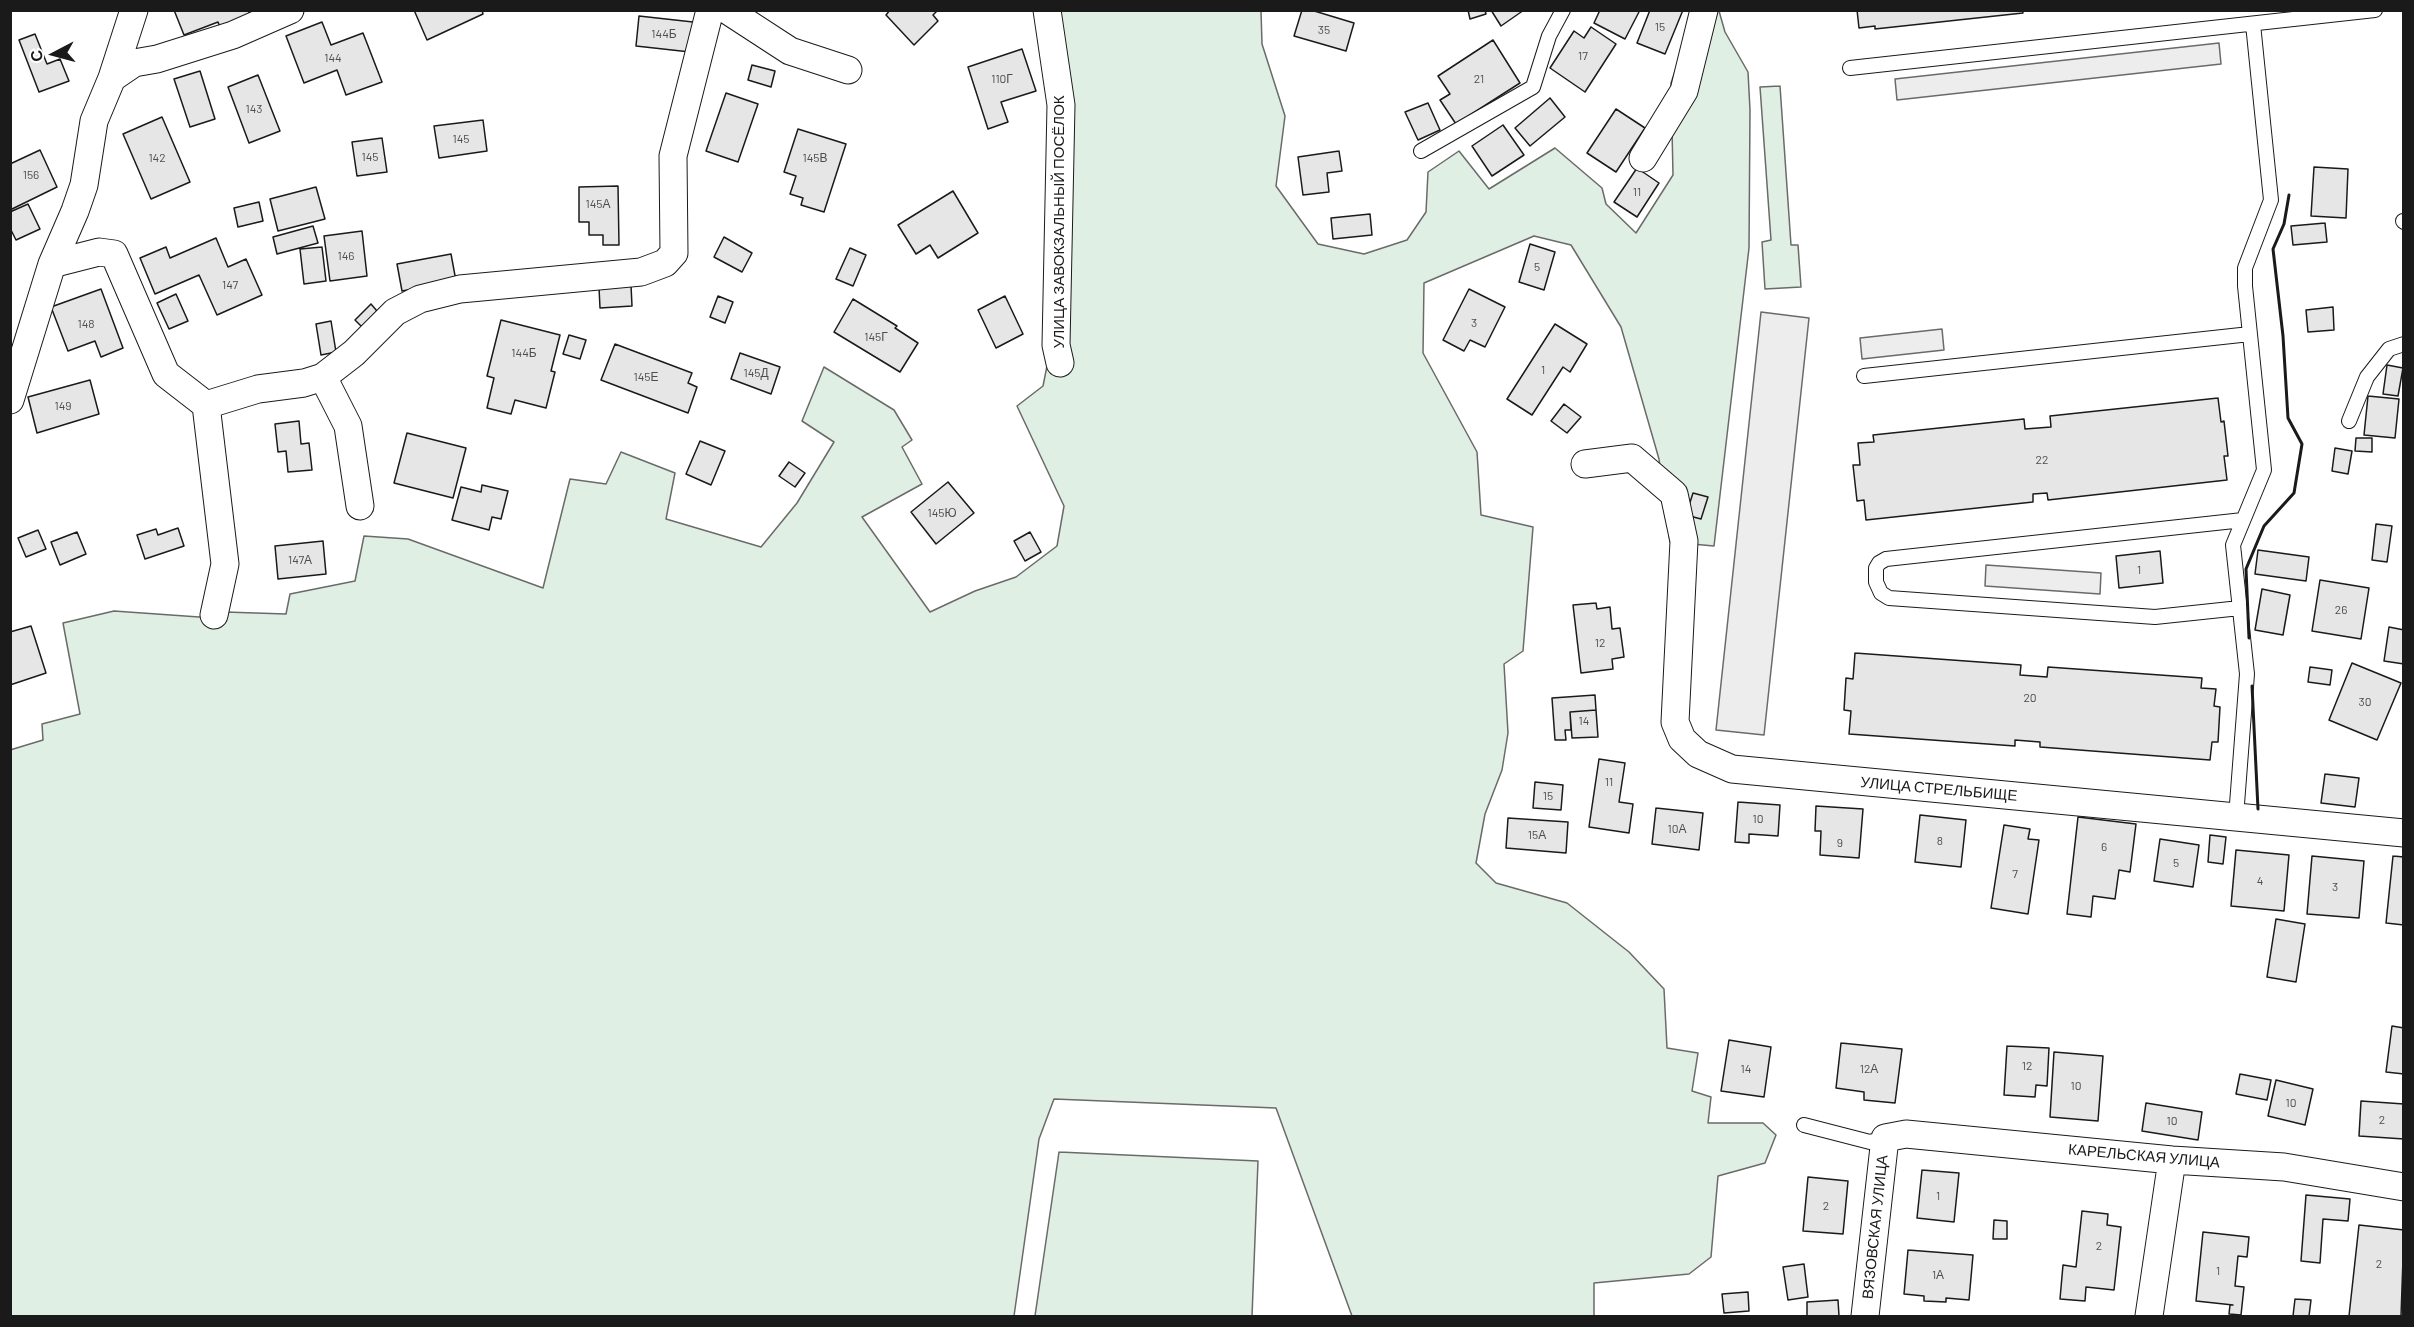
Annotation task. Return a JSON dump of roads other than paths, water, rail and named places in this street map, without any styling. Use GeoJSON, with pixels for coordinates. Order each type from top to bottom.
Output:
{"type":"FeatureCollection","features":[{"type":"Feature","properties":{"kind":"street"},"geometry":{"type":"LineString","coordinates":[[10,400],[52,264],[84,185],[94,121],[112,78],[134,10]]}},
{"type":"Feature","properties":{"kind":"street"},"geometry":{"type":"LineString","coordinates":[[112,78],[134,63],[157,59],[233,35],[290,10]]}},
{"type":"Feature","properties":{"kind":"street"},"geometry":{"type":"LineString","coordinates":[[206,405],[258,389],[304,383],[323,377],[354,353],[395,312],[420,299],[460,289],[641,272],[665,263],[674,253],[673,156],[710,10]]}},
{"type":"Feature","properties":{"kind":"street"},"geometry":{"type":"LineString","coordinates":[[727,10],[790,51],[848,70]]}},
{"type":"Feature","properties":{"kind":"street","name":"УЛИЦА ЗАВОКЗАЛЬНЫЙ ПОСЁЛОК"},"geometry":{"type":"LineString","coordinates":[[1047,10],[1061,105],[1056,345],[1060,363]]}},
{"type":"Feature","properties":{"kind":"street"},"geometry":{"type":"LineString","coordinates":[[1643,158],[1684,91],[1704,10]]}},
{"type":"Feature","properties":{"kind":"street"},"geometry":{"type":"LineString","coordinates":[[52,264],[99,252],[114,254],[166,374],[206,405],[225,564],[214,615]]}},
{"type":"Feature","properties":{"kind":"street"},"geometry":{"type":"LineString","coordinates":[[323,377],[348,426],[360,506]]}},
{"type":"Feature","properties":{"kind":"street","name":"УЛИЦА СТРЕЛЬБИЩЕ"},"geometry":{"type":"LineString","coordinates":[[1586,464],[1632,458],[1674,494],[1684,541],[1675,722],[1682,739],[1698,754],[1732,769],[2403,833]]}},
{"type":"Feature","properties":{"kind":"street","name":"КАРЕЛЬСКАЯ УЛИЦА"},"geometry":{"type":"LineString","coordinates":[[1885,1138],[1906,1134],[2172,1160],[2284,1167],[2403,1186]]}},
{"type":"Feature","properties":{"kind":"street","name":"ВЯЗОВСКАЯ УЛИЦА"},"geometry":{"type":"LineString","coordinates":[[1865,1317],[1885,1138]]}},
{"type":"Feature","properties":{"kind":"street"},"geometry":{"type":"LineString","coordinates":[[2149,1317],[2172,1160]]}},
{"type":"Feature","properties":{"kind":"lane"},"geometry":{"type":"LineString","coordinates":[[1421,151],[1533,87],[1549,36],[1563,10]]}},
{"type":"Feature","properties":{"kind":"lane"},"geometry":{"type":"LineString","coordinates":[[1850,68],[2375,10]]}},
{"type":"Feature","properties":{"kind":"lane"},"geometry":{"type":"LineString","coordinates":[[2236,817],[2247,674],[2234,545],[2264,470],[2245,268],[2271,200],[2253,24]]}},
{"type":"Feature","properties":{"kind":"lane"},"geometry":{"type":"LineString","coordinates":[[1864,376],[2250,334]]}},
{"type":"Feature","properties":{"kind":"lane"},"geometry":{"type":"LineString","coordinates":[[2349,421],[2367,377],[2390,349],[2403,344]]}},
{"type":"Feature","properties":{"kind":"lane"},"geometry":{"type":"LineString","coordinates":[[2240,608],[2155,617],[1889,598],[1881,593],[1876,582],[1876,568],[1886,559],[2243,520]]}},
{"type":"Feature","properties":{"kind":"lane"},"geometry":{"type":"LineString","coordinates":[[1804,1125],[1870,1142],[1885,1138]]}}]}
